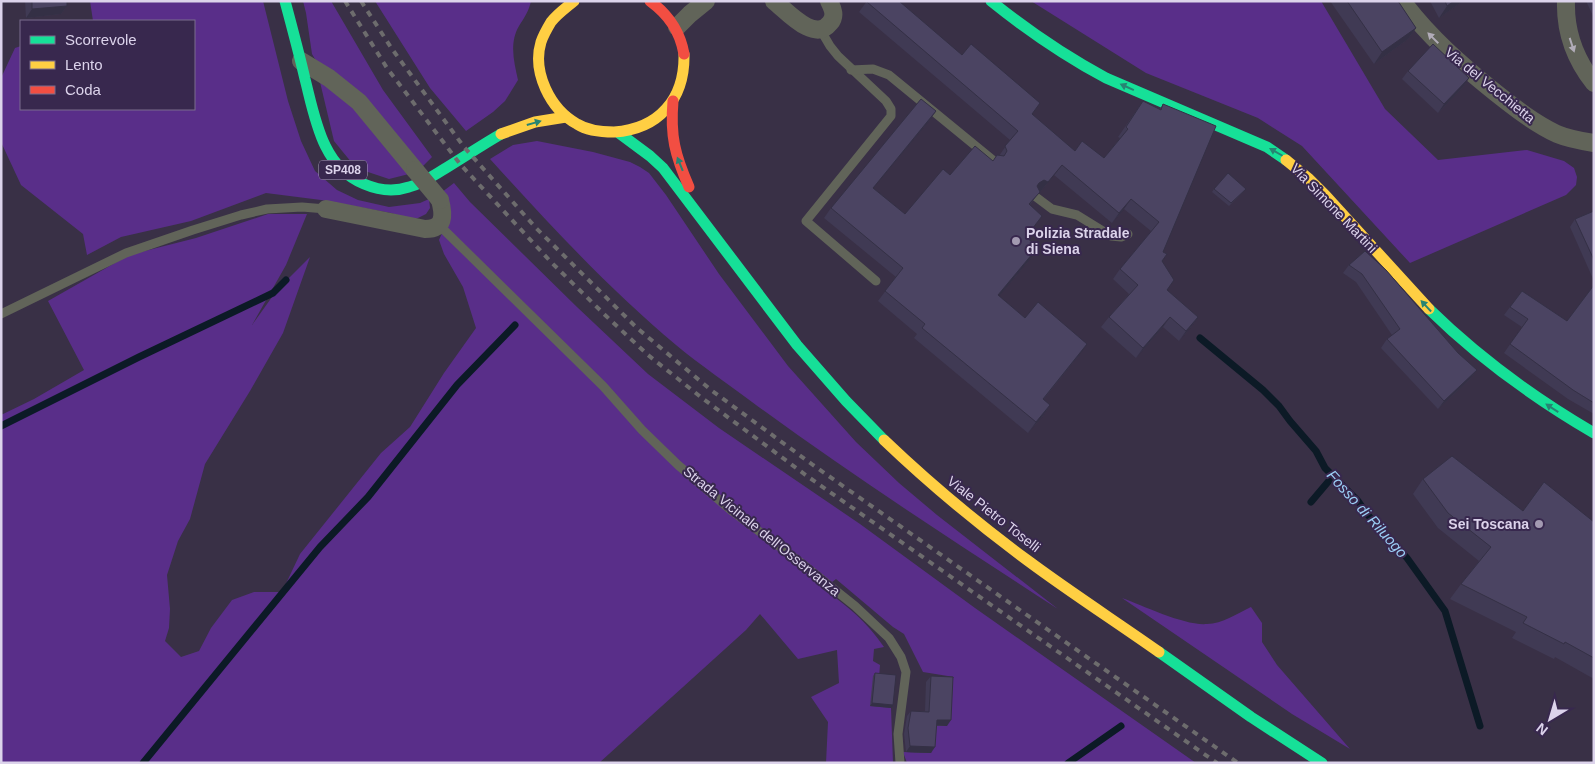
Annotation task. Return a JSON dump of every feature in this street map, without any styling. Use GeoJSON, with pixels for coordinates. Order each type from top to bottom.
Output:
{"type":"FeatureCollection","features":[{"type":"Feature","properties":{"kind":"main road","name":"SP408"},"geometry":{"type":"LineString","coordinates":[[285,1],[321,135],[329,154],[347,174],[368,186],[388,190],[401,190],[416,185],[502,134]]}},
{"type":"Feature","properties":{"kind":"main road","name":"Viale Pietro Toselli"},"geometry":{"type":"LineString","coordinates":[[574,1],[559,13],[548,26],[539,50],[538,59],[541,79],[550,99],[566,116],[592,130],[619,133],[647,124],[665,111],[677,94],[684,69],[683,46],[677,27],[661,8],[650,1]]}},
{"type":"Feature","properties":{"kind":"main road","name":"Via Simone Martini"},"geometry":{"type":"LineString","coordinates":[[991,1],[1046,43],[1087,68],[1268,147],[1282,156],[1305,174],[1424,304],[1463,342],[1520,386],[1594,433]]}},
{"type":"Feature","properties":{"kind":"main road"},"geometry":{"type":"LineString","coordinates":[[545,10],[548,26]]}},
{"type":"Feature","properties":{"kind":"main road"},"geometry":{"type":"LineString","coordinates":[[533,92],[541,79]]}},
{"type":"Feature","properties":{"kind":"main road","name":"Viale Pietro Toselli"},"geometry":{"type":"LineString","coordinates":[[673,102],[671,134],[675,152],[706,224]]}},
{"type":"Feature","properties":{"kind":"main road"},"geometry":{"type":"LineString","coordinates":[[502,134],[541,120],[566,116]]}},
{"type":"Feature","properties":{"kind":"main road"},"geometry":{"type":"LineString","coordinates":[[502,134],[516,117]]}},
{"type":"Feature","properties":{"kind":"main road","name":"Viale Pietro Toselli"},"geometry":{"type":"LineString","coordinates":[[619,133],[663,168],[823,376],[872,428],[921,474],[970,516],[1042,571],[1322,763]]}},
{"type":"Feature","properties":{"kind":"street"},"geometry":{"type":"LineString","coordinates":[[677,27],[706,1]]}},
{"type":"Feature","properties":{"kind":"street"},"geometry":{"type":"LineString","coordinates":[[774,1],[805,26],[814,30],[828,25],[833,17],[829,1]]}},
{"type":"Feature","properties":{"kind":"street","name":"Via del Vecchietta"},"geometry":{"type":"LineString","coordinates":[[1402,1],[1430,35],[1483,82],[1533,120],[1570,139],[1594,143]]}},
{"type":"Feature","properties":{"kind":"street"},"geometry":{"type":"LineString","coordinates":[[1566,1],[1566,17],[1571,43],[1579,61],[1594,83]]}},
{"type":"Feature","properties":{"kind":"street"},"geometry":{"type":"LineString","coordinates":[[300,61],[329,78],[359,102],[440,200],[443,210],[439,225],[435,228],[424,229],[326,209]]}},
{"type":"Feature","properties":{"kind":"street"},"geometry":{"type":"LineString","coordinates":[[1570,139],[1588,135],[1594,131]]}},
{"type":"Feature","properties":{"kind":"lane"},"geometry":{"type":"LineString","coordinates":[[820,29],[830,46],[851,70],[886,101],[891,116],[806,221],[876,281]]}},
{"type":"Feature","properties":{"kind":"lane"},"geometry":{"type":"LineString","coordinates":[[851,70],[873,69],[889,74],[994,161]]}},
{"type":"Feature","properties":{"kind":"lane"},"geometry":{"type":"LineString","coordinates":[[1036,197],[1052,209],[1077,215],[1111,236],[1121,237],[1128,234]]}},
{"type":"Feature","properties":{"kind":"lane"},"geometry":{"type":"LineString","coordinates":[[1,314],[126,253],[194,230],[267,209],[302,207],[326,209]]}},
{"type":"Feature","properties":{"kind":"lane","name":"Strada Vicinale dell'Osservanza"},"geometry":{"type":"LineString","coordinates":[[439,225],[603,386],[642,430],[678,465],[732,511],[855,606],[889,638],[901,657],[906,672],[898,734],[900,763]]}},
{"type":"Feature","properties":{"kind":"shaded area"},"geometry":{"type":"Polygon","coordinates":[[[90,1],[263,1],[288,101],[301,141],[315,171],[337,190],[358,200],[389,207],[420,203],[429,199],[430,208],[426,214],[410,219],[391,213],[321,200],[266,193],[191,221],[121,237],[87,255],[83,234],[21,185],[1,142],[1,78],[15,48],[20,46],[20,110],[195,110],[195,20],[93,20],[90,1]]]}},
{"type":"Feature","properties":{"kind":"shaded area"},"geometry":{"type":"Polygon","coordinates":[[[303,1],[331,1],[383,90],[432,157],[421,168],[318,64],[312,54],[303,1]]]}},
{"type":"Feature","properties":{"kind":"shaded area"},"geometry":{"type":"Polygon","coordinates":[[[375,1],[531,1],[514,39],[513,53],[518,80],[505,101],[466,131],[430,88],[375,1]]]}},
{"type":"Feature","properties":{"kind":"shaded area"},"geometry":{"type":"Polygon","coordinates":[[[1031,1],[1321,1],[1385,109],[1438,160],[1527,150],[1564,161],[1574,168],[1577,177],[1576,185],[1566,195],[1410,263],[1302,146],[1258,118],[1146,73],[1031,1]]]}},
{"type":"Feature","properties":{"kind":"shaded area"},"geometry":{"type":"Polygon","coordinates":[[[320,82],[347,100],[409,174],[389,179],[356,168],[334,141],[320,82]]]}},
{"type":"Feature","properties":{"kind":"shaded area"},"geometry":{"type":"Polygon","coordinates":[[[537,141],[593,152],[630,162],[649,173],[719,274],[788,366],[856,442],[899,483],[937,515],[1058,609],[827,456],[694,360],[651,324],[580,255],[490,159],[513,145],[537,141]]]}},
{"type":"Feature","properties":{"kind":"shaded area"},"geometry":{"type":"Polygon","coordinates":[[[454,183],[470,202],[648,374],[719,428],[860,524],[975,608],[1196,763],[907,763],[903,752],[931,753],[932,725],[949,683],[954,677],[923,672],[904,634],[836,579],[823,589],[856,615],[884,647],[874,649],[873,661],[880,665],[879,677],[891,708],[893,763],[826,763],[828,722],[811,697],[839,683],[837,650],[798,659],[760,614],[746,630],[599,763],[1,763],[1,415],[34,399],[84,370],[48,301],[129,255],[196,238],[268,214],[307,214],[286,265],[252,325],[277,290],[310,257],[283,333],[205,464],[190,519],[178,541],[167,575],[170,609],[169,628],[165,641],[181,657],[199,651],[211,628],[232,600],[254,592],[282,592],[300,554],[381,453],[410,427],[444,373],[476,328],[463,287],[444,254],[439,240],[450,214],[442,192],[454,183]]]}},
{"type":"Feature","properties":{"kind":"shaded area"},"geometry":{"type":"Polygon","coordinates":[[[1122,598],[1176,619],[1198,624],[1213,624],[1251,607],[1262,623],[1262,642],[1277,665],[1350,749],[1292,714],[1122,598]]]}},
{"type":"Feature","properties":{"kind":"building"},"geometry":{"type":"Polygon","coordinates":[[[32,1],[67,1],[67,6],[32,9],[32,1]]]}},
{"type":"Feature","properties":{"kind":"building"},"geometry":{"type":"Polygon","coordinates":[[[867,1],[899,1],[962,55],[971,44],[1040,103],[1032,114],[1075,151],[1082,141],[1104,158],[1128,129],[1126,127],[1143,101],[1161,110],[1163,104],[1216,126],[1163,252],[1167,254],[1162,261],[1174,280],[1167,290],[1198,317],[1186,331],[1170,317],[1143,348],[1109,317],[1138,285],[1120,269],[1159,222],[1131,199],[1119,213],[1062,165],[1048,182],[1044,180],[1039,183],[1037,186],[1040,192],[1029,204],[1042,216],[1026,237],[1038,247],[998,295],[1025,318],[1038,302],[1087,344],[1043,399],[1050,405],[1036,422],[922,328],[925,324],[885,291],[903,268],[831,208],[921,99],[936,111],[873,188],[905,214],[943,169],[950,175],[975,146],[993,161],[997,155],[1004,156],[1007,151],[1005,146],[1018,131],[867,1]]]}},
{"type":"Feature","properties":{"kind":"building"},"geometry":{"type":"Polygon","coordinates":[[[1347,1],[1398,1],[1416,28],[1382,52],[1347,1]]]}},
{"type":"Feature","properties":{"kind":"building"},"geometry":{"type":"Polygon","coordinates":[[[1445,1],[1454,1],[1447,6],[1445,1]]]}},
{"type":"Feature","properties":{"kind":"building"},"geometry":{"type":"Polygon","coordinates":[[[1433,44],[1469,78],[1444,104],[1408,71],[1433,44]]]}},
{"type":"Feature","properties":{"kind":"building"},"geometry":{"type":"Polygon","coordinates":[[[1228,173],[1246,189],[1231,203],[1214,189],[1228,173]]]}},
{"type":"Feature","properties":{"kind":"building"},"geometry":{"type":"Polygon","coordinates":[[[1594,211],[1594,260],[1575,219],[1594,211]]]}},
{"type":"Feature","properties":{"kind":"building"},"geometry":{"type":"Polygon","coordinates":[[[1365,251],[1386,270],[1458,353],[1477,370],[1444,401],[1387,339],[1400,329],[1362,274],[1349,265],[1365,251]]]}},
{"type":"Feature","properties":{"kind":"building"},"geometry":{"type":"Polygon","coordinates":[[[1594,285],[1594,403],[1510,344],[1528,319],[1510,307],[1522,291],[1567,321],[1594,285]]]}},
{"type":"Feature","properties":{"kind":"building"},"geometry":{"type":"Polygon","coordinates":[[[1452,456],[1523,511],[1544,482],[1594,522],[1594,658],[1565,642],[1564,644],[1523,623],[1527,617],[1461,584],[1491,547],[1448,513],[1423,479],[1452,456]]]}},
{"type":"Feature","properties":{"kind":"building"},"geometry":{"type":"Polygon","coordinates":[[[875,673],[896,675],[893,705],[872,703],[875,673]]]}},
{"type":"Feature","properties":{"kind":"building"},"geometry":{"type":"Polygon","coordinates":[[[931,676],[953,677],[951,720],[937,720],[935,747],[910,746],[908,728],[911,711],[929,712],[931,676]]]}},
{"type":"Feature","properties":{"kind":"waterway"},"geometry":{"type":"LineString","coordinates":[[1,426],[273,293],[286,280]]}},
{"type":"Feature","properties":{"kind":"waterway"},"geometry":{"type":"LineString","coordinates":[[143,763],[320,547],[368,497],[457,385],[515,325]]}},
{"type":"Feature","properties":{"kind":"waterway","name":"Fosso di Riluogo"},"geometry":{"type":"LineString","coordinates":[[1200,338],[1263,390],[1279,406],[1316,451],[1325,468],[1358,501],[1367,514],[1407,558],[1445,611],[1480,726]]}},
{"type":"Feature","properties":{"kind":"waterway"},"geometry":{"type":"LineString","coordinates":[[1311,502],[1333,476]]}},
{"type":"Feature","properties":{"kind":"waterway"},"geometry":{"type":"LineString","coordinates":[[1068,763],[1121,726]]}},
{"type":"Feature","properties":{"kind":"railway"},"geometry":{"type":"LineString","coordinates":[[345,1],[387,68],[460,164],[551,262],[648,355],[702,398],[807,476],[1217,763]]}},
{"type":"Feature","properties":{"kind":"railway"},"geometry":{"type":"LineString","coordinates":[[361,1],[392,49],[464,147],[536,228],[637,328],[711,390],[813,465],[1238,763]]}},
{"type":"Feature","properties":{"kind":"traffic: fast"},"geometry":{"type":"LineString","coordinates":[[285,1],[322,140],[338,166],[350,176],[364,184],[380,189],[392,190],[409,187],[428,179],[501,134]]}},
{"type":"Feature","properties":{"kind":"traffic: fast"},"geometry":{"type":"LineString","coordinates":[[991,1],[1047,42],[1106,78],[1267,147],[1286,160]]}},
{"type":"Feature","properties":{"kind":"traffic: fast"},"geometry":{"type":"LineString","coordinates":[[619,133],[663,168],[797,345],[846,401],[884,440]]}},
{"type":"Feature","properties":{"kind":"traffic: fast"},"geometry":{"type":"LineString","coordinates":[[1429,309],[1487,361],[1550,406],[1594,433]]}},
{"type":"Feature","properties":{"kind":"traffic: fast"},"geometry":{"type":"LineString","coordinates":[[1159,652],[1251,717],[1322,763]]}},
{"type":"Feature","properties":{"kind":"traffic: slow"},"geometry":{"type":"LineString","coordinates":[[574,1],[556,16],[547,29],[541,42],[539,65],[541,77],[551,99],[567,117],[581,126],[595,131],[614,132],[630,130],[656,118],[666,109],[680,85],[684,54]]}},
{"type":"Feature","properties":{"kind":"traffic: slow"},"geometry":{"type":"LineString","coordinates":[[501,134],[535,122],[566,117]]}},
{"type":"Feature","properties":{"kind":"traffic: slow"},"geometry":{"type":"LineString","coordinates":[[1286,160],[1326,196],[1429,309]]}},
{"type":"Feature","properties":{"kind":"traffic: slow"},"geometry":{"type":"LineString","coordinates":[[884,440],[936,487],[1008,546],[1159,652]]}},
{"type":"Feature","properties":{"kind":"traffic: jam"},"geometry":{"type":"LineString","coordinates":[[650,1],[673,24],[680,38],[684,54]]}},
{"type":"Feature","properties":{"kind":"traffic: jam"},"geometry":{"type":"LineString","coordinates":[[673,101],[673,135],[680,165],[689,187]]}},
{"type":"Feature","properties":{"kind":"place","name":"Polizia Stradale di Siena"},"geometry":{"type":"Point","coordinates":[1016,241]}},
{"type":"Feature","properties":{"kind":"place","name":"Sei Toscana"},"geometry":{"type":"Point","coordinates":[1539,524]}}]}
